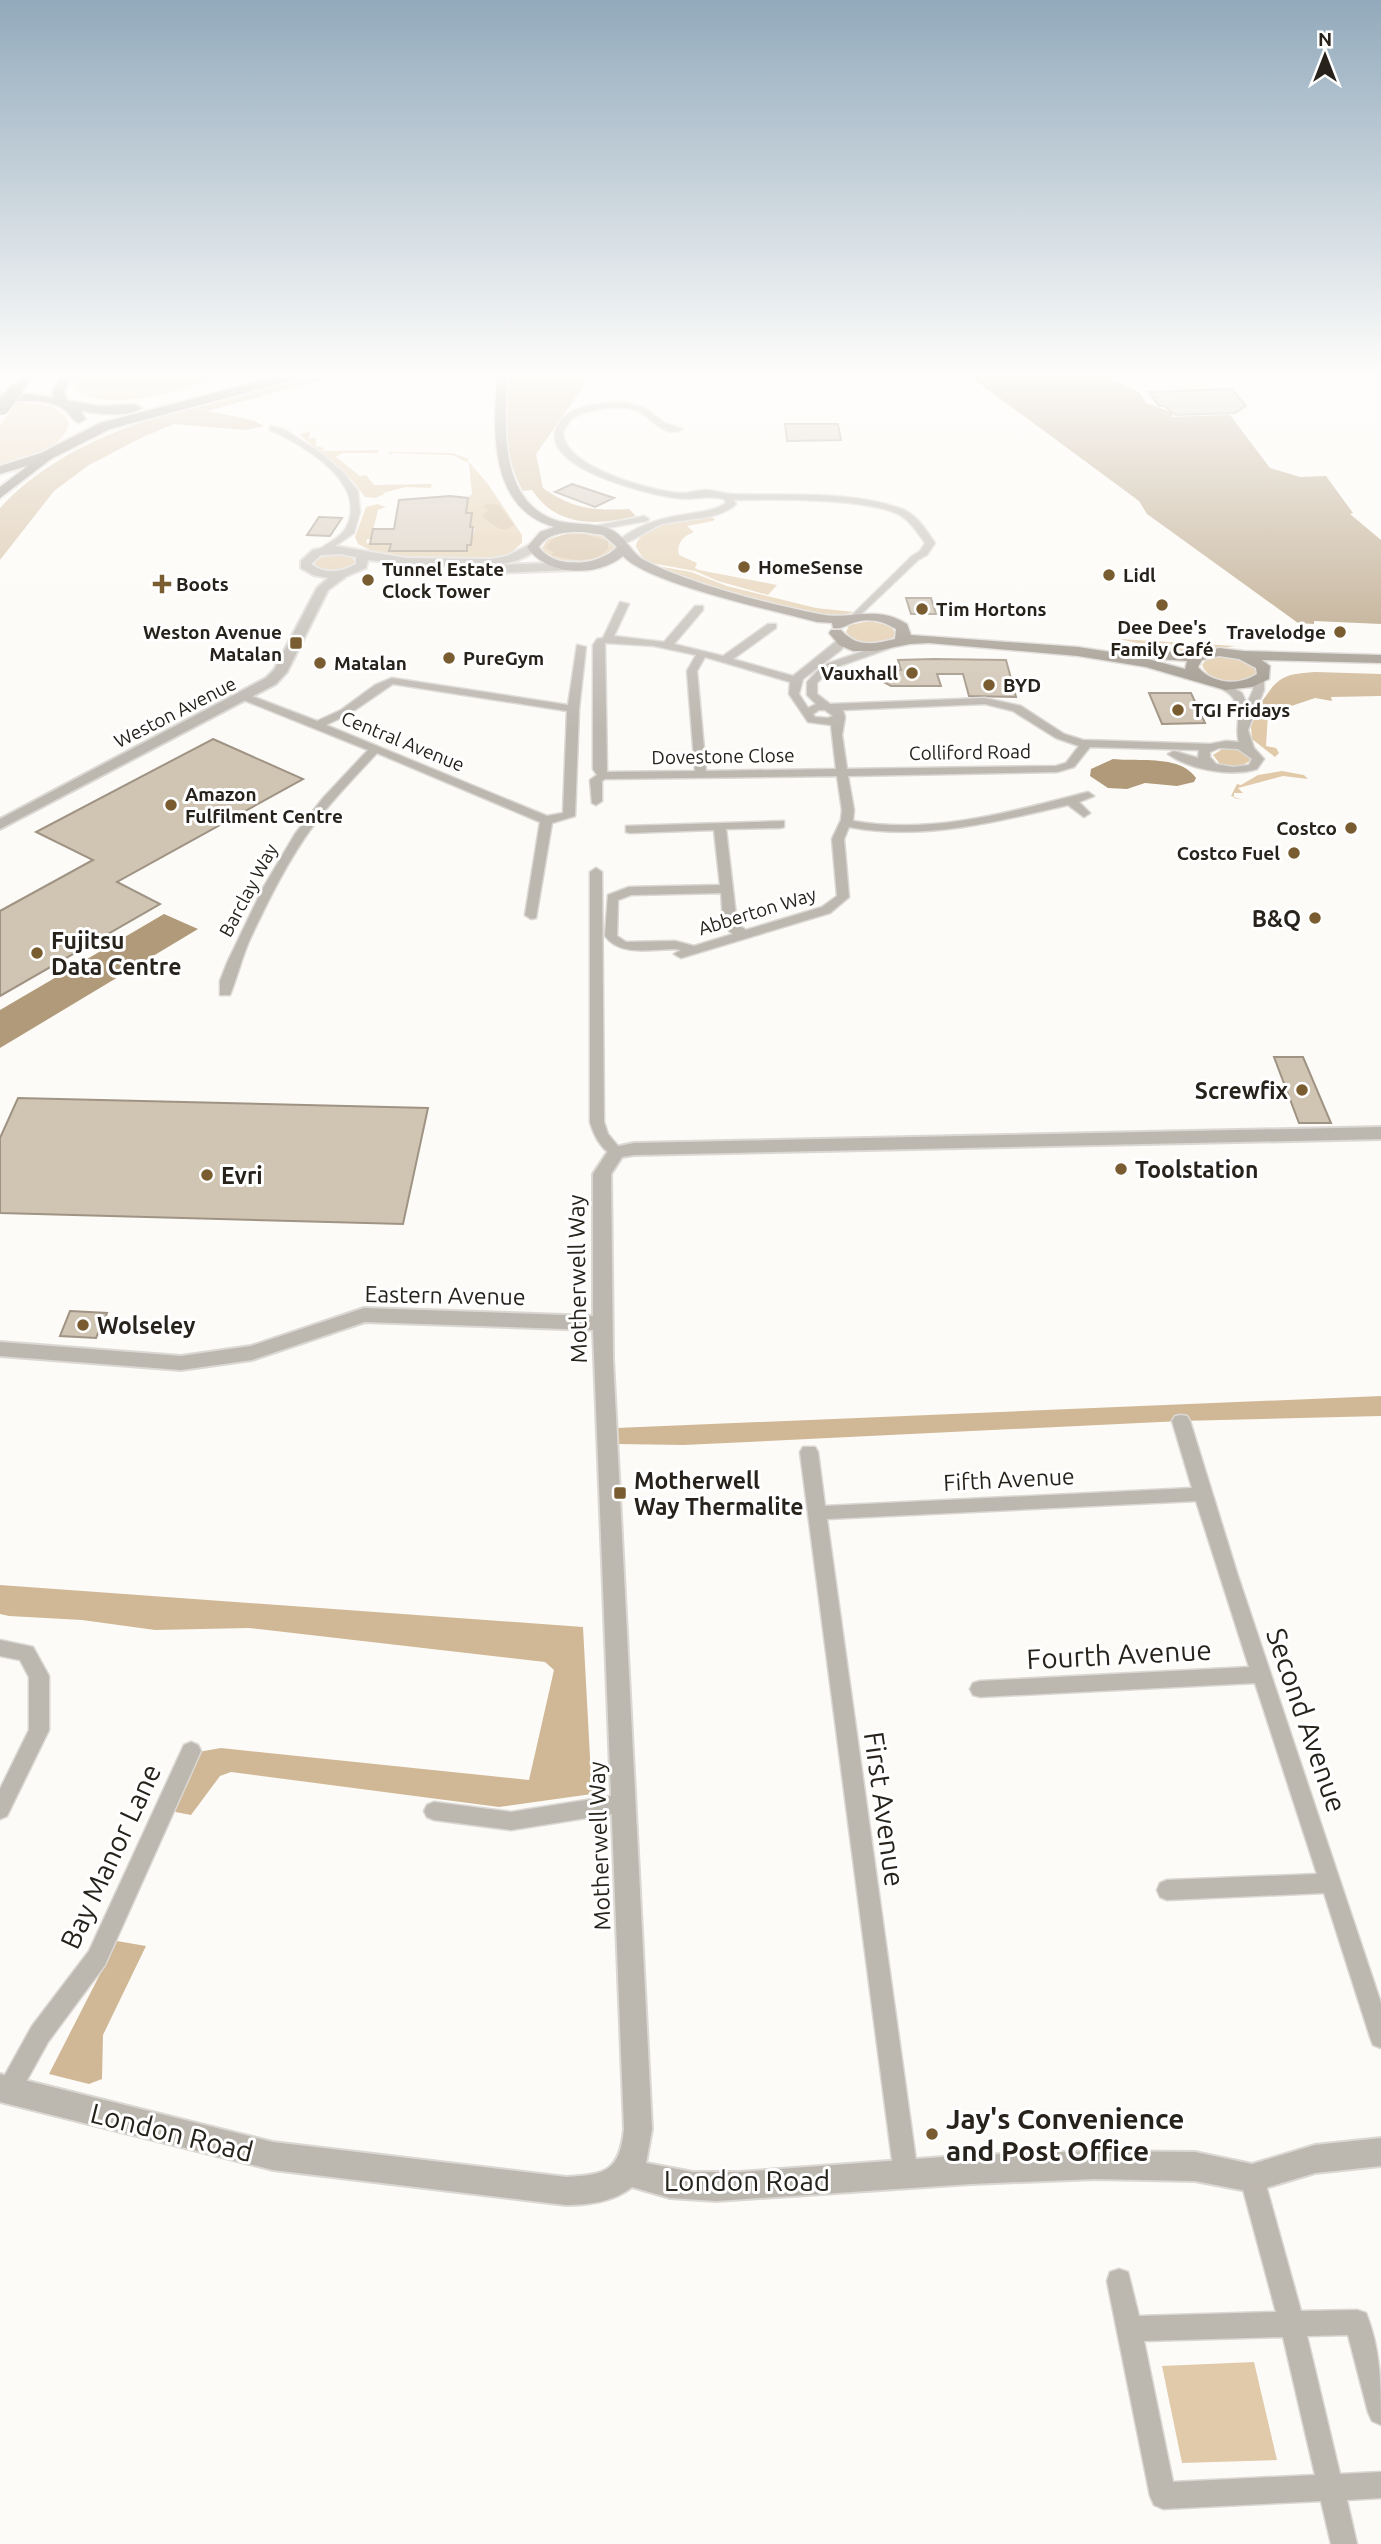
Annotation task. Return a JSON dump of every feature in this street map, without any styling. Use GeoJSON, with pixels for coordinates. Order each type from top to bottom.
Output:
{"type":"FeatureCollection","features":[{"type":"Feature","properties":{"kind":"main road"},"geometry":{"type":"LineString","coordinates":[[505,496],[522,522],[537,555],[544,560],[576,566],[598,564],[620,567],[868,648],[887,646],[901,640],[932,639],[1076,651],[1128,659],[1220,684],[1242,685],[1262,676],[1306,665],[1381,667]]}},
{"type":"Feature","properties":{"kind":"main road"},"geometry":{"type":"LineString","coordinates":[[520,496],[534,515],[556,525],[610,533],[630,558],[642,564],[689,581],[822,619],[891,621],[940,631],[1089,643],[1172,658],[1219,652],[1381,659]]}},
{"type":"Feature","properties":{"kind":"main road"},"geometry":{"type":"LineString","coordinates":[[534,545],[551,532],[583,528]]}},
{"type":"Feature","properties":{"kind":"main road"},"geometry":{"type":"LineString","coordinates":[[598,564],[615,557],[622,545]]}},
{"type":"Feature","properties":{"kind":"main road"},"geometry":{"type":"LineString","coordinates":[[839,637],[838,626],[852,618]]}},
{"type":"Feature","properties":{"kind":"main road"},"geometry":{"type":"LineString","coordinates":[[891,621],[904,631],[901,640]]}},
{"type":"Feature","properties":{"kind":"main road"},"geometry":{"type":"LineString","coordinates":[[1243,655],[1258,662],[1262,676]]}},
{"type":"Feature","properties":{"kind":"main road"},"geometry":{"type":"LineString","coordinates":[[1196,657],[1191,667],[1200,677]]}},
{"type":"Feature","properties":{"kind":"street"},"geometry":{"type":"LineString","coordinates":[[353,496],[356,503],[349,533],[350,546],[358,559]]}},
{"type":"Feature","properties":{"kind":"street"},"geometry":{"type":"LineString","coordinates":[[667,496],[684,501],[705,513]]}},
{"type":"Feature","properties":{"kind":"street"},"geometry":{"type":"LineString","coordinates":[[583,528],[631,523],[695,496]]}},
{"type":"Feature","properties":{"kind":"street"},"geometry":{"type":"LineString","coordinates":[[722,496],[858,503],[891,509],[913,518],[930,543],[924,553],[915,558],[908,568],[852,618]]}},
{"type":"Feature","properties":{"kind":"street"},"geometry":{"type":"LineString","coordinates":[[622,545],[630,534],[651,524],[726,509],[731,504],[728,497]]}},
{"type":"Feature","properties":{"kind":"street"},"geometry":{"type":"LineString","coordinates":[[349,533],[305,562],[307,569],[317,573],[342,574],[358,559],[491,562],[513,558],[534,545]]}},
{"type":"Feature","properties":{"kind":"street"},"geometry":{"type":"LineString","coordinates":[[321,552],[341,550],[358,559],[511,569],[576,566]]}},
{"type":"Feature","properties":{"kind":"street"},"geometry":{"type":"LineString","coordinates":[[317,573],[323,588]]}},
{"type":"Feature","properties":{"kind":"street","name":"Weston Avenue"},"geometry":{"type":"LineString","coordinates":[[0,825],[245,698],[277,677],[323,588],[342,574]]}},
{"type":"Feature","properties":{"kind":"street"},"geometry":{"type":"LineString","coordinates":[[879,594],[876,611],[891,621]]}},
{"type":"Feature","properties":{"kind":"street"},"geometry":{"type":"LineString","coordinates":[[607,639],[624,604]]}},
{"type":"Feature","properties":{"kind":"street"},"geometry":{"type":"LineString","coordinates":[[667,645],[699,608]]}},
{"type":"Feature","properties":{"kind":"street"},"geometry":{"type":"LineString","coordinates":[[727,658],[772,626]]}},
{"type":"Feature","properties":{"kind":"street"},"geometry":{"type":"LineString","coordinates":[[836,735],[811,717],[795,698],[792,689],[795,680],[835,652],[839,637]]}},
{"type":"Feature","properties":{"kind":"street"},"geometry":{"type":"LineString","coordinates":[[596,801],[596,780],[603,775],[599,769],[598,644],[607,639],[667,645],[727,658],[762,672],[795,680]]}},
{"type":"Feature","properties":{"kind":"street"},"geometry":{"type":"LineString","coordinates":[[838,717],[836,710],[816,699],[810,689],[817,675],[842,661],[887,646]]}},
{"type":"Feature","properties":{"kind":"street"},"geometry":{"type":"LineString","coordinates":[[531,915],[546,820],[569,816],[573,709],[581,647]]}},
{"type":"Feature","properties":{"kind":"street"},"geometry":{"type":"LineString","coordinates":[[701,774],[692,671],[697,659],[704,653]]}},
{"type":"Feature","properties":{"kind":"street"},"geometry":{"type":"LineString","coordinates":[[1210,764],[1203,754],[1230,737],[1260,688],[1262,676]]}},
{"type":"Feature","properties":{"kind":"street"},"geometry":{"type":"LineString","coordinates":[[316,726],[345,712],[379,687],[392,681],[573,709]]}},
{"type":"Feature","properties":{"kind":"street"},"geometry":{"type":"LineString","coordinates":[[1141,747],[1230,771],[1247,770],[1258,762],[1256,755],[1242,739],[1244,717],[1238,695],[1220,684]]}},
{"type":"Feature","properties":{"kind":"street","name":"Central Avenue"},"geometry":{"type":"LineString","coordinates":[[245,698],[546,820]]}},
{"type":"Feature","properties":{"kind":"street"},"geometry":{"type":"LineString","coordinates":[[811,717],[811,709],[827,707],[997,703],[1030,714],[1060,736],[1086,744],[1141,747],[1214,746],[1249,750]]}},
{"type":"Feature","properties":{"kind":"street"},"geometry":{"type":"LineString","coordinates":[[811,717],[825,722],[876,704]]}},
{"type":"Feature","properties":{"kind":"street","name":"Abberton Way"},"geometry":{"type":"LineString","coordinates":[[727,889],[629,891],[612,898],[611,936],[615,942],[624,946],[682,944],[688,952],[826,910],[840,901],[844,891],[838,839],[848,810],[836,735],[838,717]]}},
{"type":"Feature","properties":{"kind":"street","name":"Colliford Road"},"geometry":{"type":"LineString","coordinates":[[843,771],[1057,769],[1070,765],[1086,744]]}},
{"type":"Feature","properties":{"kind":"street","name":"Barclay Way"},"geometry":{"type":"LineString","coordinates":[[225,992],[223,984],[227,974],[286,858],[318,813],[375,749]]}},
{"type":"Feature","properties":{"kind":"street","name":"Dovestone Close"},"geometry":{"type":"LineString","coordinates":[[603,775],[843,771]]}},
{"type":"Feature","properties":{"kind":"street"},"geometry":{"type":"LineString","coordinates":[[845,823],[880,829],[947,828],[1088,796]]}},
{"type":"Feature","properties":{"kind":"street"},"geometry":{"type":"LineString","coordinates":[[1070,801],[1084,813]]}},
{"type":"Feature","properties":{"kind":"street"},"geometry":{"type":"LineString","coordinates":[[630,829],[780,824]]}},
{"type":"Feature","properties":{"kind":"street"},"geometry":{"type":"LineString","coordinates":[[720,826],[733,929],[746,935]]}},
{"type":"Feature","properties":{"kind":"street"},"geometry":{"type":"LineString","coordinates":[[596,872],[597,1122],[601,1135],[616,1152],[710,1147],[1381,1133]]}},
{"type":"Feature","properties":{"kind":"street","name":"Motherwell Way"},"geometry":{"type":"LineString","coordinates":[[616,1152],[602,1174],[602,1323],[638,2129],[634,2158],[628,2171]]}},
{"type":"Feature","properties":{"kind":"street","name":"Eastern Avenue"},"geometry":{"type":"LineString","coordinates":[[0,1349],[181,1363],[252,1353],[363,1315],[602,1323]]}},
{"type":"Feature","properties":{"kind":"street","name":"Second Avenue"},"geometry":{"type":"LineString","coordinates":[[1181,1421],[1261,1675],[1381,2037]]}},
{"type":"Feature","properties":{"kind":"street","name":"First Avenue"},"geometry":{"type":"LineString","coordinates":[[809,1452],[906,2175]]}},
{"type":"Feature","properties":{"kind":"street","name":"Fifth Avenue"},"geometry":{"type":"LineString","coordinates":[[817,1513],[1203,1494]]}},
{"type":"Feature","properties":{"kind":"street"},"geometry":{"type":"LineString","coordinates":[[0,1648],[26,1653],[39,1676],[39,1730],[0,1810]]}},
{"type":"Feature","properties":{"kind":"street","name":"Fourth Avenue"},"geometry":{"type":"LineString","coordinates":[[979,1689],[1261,1675]]}},
{"type":"Feature","properties":{"kind":"street","name":"Bay Manor Lane"},"geometry":{"type":"LineString","coordinates":[[4,2089],[40,2034],[97,1958],[191,1751]]}},
{"type":"Feature","properties":{"kind":"street"},"geometry":{"type":"LineString","coordinates":[[434,1811],[510,1821],[624,1803]]}},
{"type":"Feature","properties":{"kind":"street"},"geometry":{"type":"LineString","coordinates":[[1167,1890],[1332,1883]]}},
{"type":"Feature","properties":{"kind":"street","name":"London Road"},"geometry":{"type":"LineString","coordinates":[[4,2089],[273,2157],[566,2191],[607,2188],[619,2181],[628,2171],[648,2180],[704,2185],[760,2185],[1066,2165],[1223,2168],[1251,2178]]}},
{"type":"Feature","properties":{"kind":"street"},"geometry":{"type":"LineString","coordinates":[[1344,2544],[1292,2324],[1251,2178],[1282,2165],[1306,2160],[1381,2152]]}},
{"type":"Feature","properties":{"kind":"street"},"geometry":{"type":"LineString","coordinates":[[1119,2281],[1163,2496],[1381,2485]]}},
{"type":"Feature","properties":{"kind":"street"},"geometry":{"type":"LineString","coordinates":[[1129,2329],[1357,2322],[1381,2412]]}},
{"type":"Feature","properties":{"kind":"shaded area"},"geometry":{"type":"Polygon","coordinates":[[[14,496],[50,496],[0,560],[0,508],[14,496]]]}},
{"type":"Feature","properties":{"kind":"shaded area"},"geometry":{"type":"Polygon","coordinates":[[[496,496],[522,535],[522,543],[507,556],[488,559],[394,556],[378,554],[358,544],[355,537],[366,507],[377,504],[386,507],[378,510],[371,539],[367,539],[366,543],[391,544],[389,551],[467,551],[475,528],[469,527],[472,513],[466,513],[468,498],[496,496]]]}},
{"type":"Feature","properties":{"kind":"shaded area"},"geometry":{"type":"Polygon","coordinates":[[[537,496],[555,496],[594,509],[629,509],[636,516],[607,521],[578,521],[553,511],[537,496]]]}},
{"type":"Feature","properties":{"kind":"shaded area"},"geometry":{"type":"Polygon","coordinates":[[[1132,496],[1340,496],[1353,513],[1350,514],[1381,540],[1381,624],[1314,621],[1314,624],[1298,623],[1147,514],[1139,501],[1132,496]]]}},
{"type":"Feature","properties":{"kind":"shaded area"},"geometry":{"type":"Polygon","coordinates":[[[487,503],[499,505],[514,525],[501,529],[489,522],[482,515],[489,510],[482,507],[487,503]]]}},
{"type":"Feature","properties":{"kind":"shaded area"},"geometry":{"type":"Polygon","coordinates":[[[711,517],[715,519],[713,521],[687,526],[694,532],[681,541],[679,555],[697,563],[695,568],[699,570],[777,585],[768,595],[718,581],[695,571],[651,563],[643,558],[636,547],[639,539],[656,528],[679,521],[711,517]]]}},
{"type":"Feature","properties":{"kind":"shaded area"},"geometry":{"type":"Polygon","coordinates":[[[579,531],[610,538],[615,548],[599,559],[567,563],[556,560],[542,548],[548,539],[579,531]]]}},
{"type":"Feature","properties":{"kind":"shaded area"},"geometry":{"type":"Polygon","coordinates":[[[581,533],[608,541],[608,549],[596,557],[581,560],[552,555],[554,552],[546,548],[556,537],[581,533]]]}},
{"type":"Feature","properties":{"kind":"shaded area"},"geometry":{"type":"Polygon","coordinates":[[[342,553],[352,556],[355,563],[335,571],[315,565],[316,560],[329,554],[342,553]]]}},
{"type":"Feature","properties":{"kind":"shaded area"},"geometry":{"type":"Polygon","coordinates":[[[661,568],[691,572],[727,586],[816,608],[854,612],[836,615],[787,608],[730,593],[661,568]]]}},
{"type":"Feature","properties":{"kind":"shaded area"},"geometry":{"type":"Polygon","coordinates":[[[870,621],[891,626],[896,634],[888,640],[869,643],[856,640],[846,632],[849,625],[870,621]]]}},
{"type":"Feature","properties":{"kind":"shaded area"},"geometry":{"type":"Polygon","coordinates":[[[1120,639],[1235,646],[1178,652],[1144,648],[1145,645],[1120,639]]]}},
{"type":"Feature","properties":{"kind":"shaded area"},"geometry":{"type":"Polygon","coordinates":[[[1216,656],[1236,657],[1256,666],[1258,673],[1236,682],[1219,680],[1202,665],[1216,656]]]}},
{"type":"Feature","properties":{"kind":"shaded area"},"geometry":{"type":"Polygon","coordinates":[[[1295,674],[1381,674],[1381,696],[1331,697],[1332,701],[1315,698],[1268,714],[1259,706],[1282,679],[1295,674]]]}},
{"type":"Feature","properties":{"kind":"shaded area"},"geometry":{"type":"Polygon","coordinates":[[[1259,706],[1268,714],[1266,746],[1276,748],[1279,753],[1275,757],[1252,739],[1251,727],[1259,706]]]}},
{"type":"Feature","properties":{"kind":"shaded area"},"geometry":{"type":"Polygon","coordinates":[[[1224,748],[1236,749],[1249,755],[1250,761],[1239,767],[1220,764],[1213,755],[1224,748]]]}},
{"type":"Feature","properties":{"kind":"shaded area"},"geometry":{"type":"Polygon","coordinates":[[[1113,759],[1169,762],[1189,770],[1196,778],[1194,782],[1177,786],[1145,783],[1127,789],[1108,788],[1090,776],[1091,769],[1113,759]]]}},
{"type":"Feature","properties":{"kind":"shaded area"},"geometry":{"type":"Polygon","coordinates":[[[1282,771],[1304,775],[1308,779],[1283,776],[1238,788],[1243,793],[1234,793],[1234,797],[1231,796],[1237,784],[1241,785],[1258,775],[1282,771]]]}},
{"type":"Feature","properties":{"kind":"shaded area"},"geometry":{"type":"Polygon","coordinates":[[[164,914],[198,929],[0,1048],[0,1010],[164,914]]]}},
{"type":"Feature","properties":{"kind":"shaded area"},"geometry":{"type":"Polygon","coordinates":[[[1381,1396],[1381,1416],[1181,1421],[684,1445],[616,1444],[616,1428],[1381,1396]]]}},
{"type":"Feature","properties":{"kind":"shaded area"},"geometry":{"type":"Polygon","coordinates":[[[0,1585],[583,1627],[592,1794],[499,1807],[231,1772],[220,1776],[191,1815],[170,1811],[198,1752],[221,1748],[529,1780],[554,1670],[545,1662],[249,1628],[155,1630],[82,1620],[9,1616],[0,1614],[0,1585]]]}},
{"type":"Feature","properties":{"kind":"shaded area"},"geometry":{"type":"Polygon","coordinates":[[[117,1941],[146,1946],[103,2035],[102,2079],[89,2084],[49,2074],[117,1941]]]}},
{"type":"Feature","properties":{"kind":"shaded area"},"geometry":{"type":"Polygon","coordinates":[[[1254,2362],[1277,2460],[1182,2463],[1162,2366],[1254,2362]]]}},
{"type":"Feature","properties":{"kind":"building"},"geometry":{"type":"Polygon","coordinates":[[[450,496],[468,498],[466,513],[472,513],[470,527],[473,527],[471,545],[467,545],[467,551],[389,551],[391,544],[370,544],[373,529],[394,529],[399,500],[450,496]]]}},
{"type":"Feature","properties":{"kind":"building"},"geometry":{"type":"Polygon","coordinates":[[[565,496],[614,498],[595,507],[565,496]]]}},
{"type":"Feature","properties":{"kind":"building"},"geometry":{"type":"Polygon","coordinates":[[[319,517],[342,518],[330,536],[307,535],[319,517]]]}},
{"type":"Feature","properties":{"kind":"building","name":"Tim Hortons"},"geometry":{"type":"Polygon","coordinates":[[[906,598],[931,598],[936,614],[911,614],[906,598]]]}},
{"type":"Feature","properties":{"kind":"building"},"geometry":{"type":"Polygon","coordinates":[[[898,660],[1006,660],[1016,697],[969,696],[963,674],[937,674],[941,686],[891,686],[872,676],[901,670],[898,660]]]}},
{"type":"Feature","properties":{"kind":"building","name":"TGI Fridays"},"geometry":{"type":"Polygon","coordinates":[[[1149,693],[1191,693],[1205,723],[1162,724],[1149,693]]]}},
{"type":"Feature","properties":{"kind":"building","name":"Amazon Fulfilment Centre"},"geometry":{"type":"Polygon","coordinates":[[[213,739],[303,779],[117,882],[160,904],[0,996],[0,911],[93,860],[36,832],[213,739]]]}},
{"type":"Feature","properties":{"kind":"building","name":"Screwfix"},"geometry":{"type":"Polygon","coordinates":[[[1274,1057],[1303,1057],[1331,1123],[1299,1123],[1274,1057]]]}},
{"type":"Feature","properties":{"kind":"building","name":"Evri"},"geometry":{"type":"Polygon","coordinates":[[[18,1098],[428,1108],[403,1224],[0,1213],[0,1138],[18,1098]]]}},
{"type":"Feature","properties":{"kind":"building","name":"Wolseley"},"geometry":{"type":"Polygon","coordinates":[[[70,1311],[107,1313],[96,1338],[60,1336],[70,1311]]]}},
{"type":"Feature","properties":{"kind":"place","name":"HomeSense"},"geometry":{"type":"Point","coordinates":[744,567]}},
{"type":"Feature","properties":{"kind":"place","name":"Lidl"},"geometry":{"type":"Point","coordinates":[1109,575]}},
{"type":"Feature","properties":{"kind":"place","name":"Tunnel Estate Clock Tower"},"geometry":{"type":"Point","coordinates":[368,580]}},
{"type":"Feature","properties":{"kind":"place","name":"Boots"},"geometry":{"type":"Point","coordinates":[162,584]}},
{"type":"Feature","properties":{"kind":"place","name":"Dee Dee's Family Café"},"geometry":{"type":"Point","coordinates":[1162,605]}},
{"type":"Feature","properties":{"kind":"place","name":"Tim Hortons"},"geometry":{"type":"Point","coordinates":[922,609]}},
{"type":"Feature","properties":{"kind":"place","name":"Travelodge"},"geometry":{"type":"Point","coordinates":[1340,632]}},
{"type":"Feature","properties":{"kind":"place","name":"Weston Avenue Matalan"},"geometry":{"type":"Point","coordinates":[296,643]}},
{"type":"Feature","properties":{"kind":"place","name":"PureGym"},"geometry":{"type":"Point","coordinates":[449,658]}},
{"type":"Feature","properties":{"kind":"place","name":"Matalan"},"geometry":{"type":"Point","coordinates":[320,663]}},
{"type":"Feature","properties":{"kind":"place","name":"Vauxhall"},"geometry":{"type":"Point","coordinates":[912,673]}},
{"type":"Feature","properties":{"kind":"place","name":"BYD"},"geometry":{"type":"Point","coordinates":[989,685]}},
{"type":"Feature","properties":{"kind":"place","name":"TGI Fridays"},"geometry":{"type":"Point","coordinates":[1178,710]}},
{"type":"Feature","properties":{"kind":"place","name":"Amazon Fulfilment Centre"},"geometry":{"type":"Point","coordinates":[171,805]}},
{"type":"Feature","properties":{"kind":"place","name":"Costco"},"geometry":{"type":"Point","coordinates":[1351,828]}},
{"type":"Feature","properties":{"kind":"place","name":"Costco Fuel"},"geometry":{"type":"Point","coordinates":[1294,853]}},
{"type":"Feature","properties":{"kind":"place","name":"B&Q"},"geometry":{"type":"Point","coordinates":[1315,918]}},
{"type":"Feature","properties":{"kind":"place","name":"Fujitsu Data Centre"},"geometry":{"type":"Point","coordinates":[37,953]}},
{"type":"Feature","properties":{"kind":"place","name":"Screwfix"},"geometry":{"type":"Point","coordinates":[1302,1090]}},
{"type":"Feature","properties":{"kind":"place","name":"Toolstation"},"geometry":{"type":"Point","coordinates":[1121,1169]}},
{"type":"Feature","properties":{"kind":"place","name":"Evri"},"geometry":{"type":"Point","coordinates":[207,1175]}},
{"type":"Feature","properties":{"kind":"place","name":"Wolseley"},"geometry":{"type":"Point","coordinates":[83,1325]}},
{"type":"Feature","properties":{"kind":"place","name":"Motherwell Way Thermalite"},"geometry":{"type":"Point","coordinates":[620,1493]}},
{"type":"Feature","properties":{"kind":"place","name":"Jay's Convenience and Post Office"},"geometry":{"type":"Point","coordinates":[932,2134]}}]}
